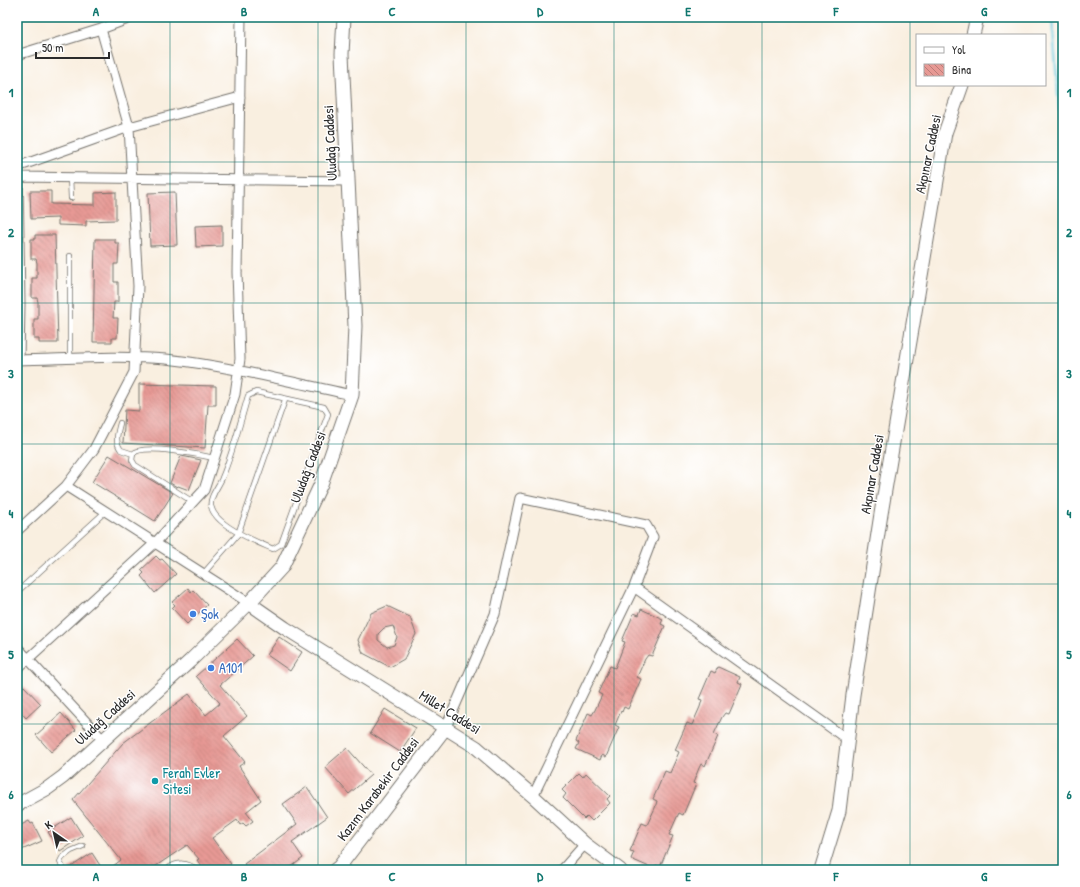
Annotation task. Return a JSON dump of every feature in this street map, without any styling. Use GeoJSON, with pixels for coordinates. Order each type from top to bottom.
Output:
{"type":"FeatureCollection","features":[{"type":"Feature","properties":{"kind":"street"},"geometry":{"type":"LineString","coordinates":[[17,55],[101,29],[132,17]]}},
{"type":"Feature","properties":{"kind":"street"},"geometry":{"type":"LineString","coordinates":[[17,669],[155,543],[204,490],[235,394],[240,359],[237,272],[241,17]]}},
{"type":"Feature","properties":{"kind":"street","name":"Uludağ Caddesi"},"geometry":{"type":"LineString","coordinates":[[17,805],[48,788],[190,661],[249,603],[282,567],[321,484],[352,395],[355,326],[342,54],[344,17]]}},
{"type":"Feature","properties":{"kind":"street"},"geometry":{"type":"LineString","coordinates":[[973,34],[977,17]]}},
{"type":"Feature","properties":{"kind":"street"},"geometry":{"type":"LineString","coordinates":[[17,531],[66,486],[94,449],[134,372],[138,286],[129,127],[101,29]]}},
{"type":"Feature","properties":{"kind":"street","name":"Akpınar Caddesi"},"geometry":{"type":"LineString","coordinates":[[821,870],[839,811],[881,514],[945,133],[962,86]]}},
{"type":"Feature","properties":{"kind":"street"},"geometry":{"type":"LineString","coordinates":[[17,167],[129,127],[240,97]]}},
{"type":"Feature","properties":{"kind":"street"},"geometry":{"type":"LineString","coordinates":[[348,181],[17,177],[20,304],[18,360],[135,357],[168,360],[238,370],[352,395]]}},
{"type":"Feature","properties":{"kind":"street"},"geometry":{"type":"LineString","coordinates":[[66,486],[249,603]]}},
{"type":"Feature","properties":{"kind":"street"},"geometry":{"type":"LineString","coordinates":[[446,727],[495,614],[520,498],[646,525],[653,537],[634,587],[533,796]]}},
{"type":"Feature","properties":{"kind":"street"},"geometry":{"type":"LineString","coordinates":[[634,587],[848,740]]}},
{"type":"Feature","properties":{"kind":"street","name":"Millet Caddesi"},"geometry":{"type":"LineString","coordinates":[[249,603],[311,645],[446,727],[476,747],[533,796],[585,844],[620,870]]}},
{"type":"Feature","properties":{"kind":"street"},"geometry":{"type":"LineString","coordinates":[[17,647],[103,740]]}},
{"type":"Feature","properties":{"kind":"street","name":"Kazım Karabekir Caddesi"},"geometry":{"type":"LineString","coordinates":[[339,869],[446,727]]}},
{"type":"Feature","properties":{"kind":"street"},"geometry":{"type":"LineString","coordinates":[[562,870],[585,844]]}},
{"type":"Feature","properties":{"kind":"lane"},"geometry":{"type":"LineString","coordinates":[[70,177],[71,198]]}},
{"type":"Feature","properties":{"kind":"lane"},"geometry":{"type":"LineString","coordinates":[[70,256],[70,358]]}},
{"type":"Feature","properties":{"kind":"lane"},"geometry":{"type":"LineString","coordinates":[[256,392],[285,400],[324,407],[328,414],[281,544],[273,549],[238,534],[217,516],[213,511],[211,502],[225,471],[248,396],[256,392]]}},
{"type":"Feature","properties":{"kind":"lane"},"geometry":{"type":"LineString","coordinates":[[203,574],[238,534],[285,400]]}},
{"type":"Feature","properties":{"kind":"lane"},"geometry":{"type":"LineString","coordinates":[[120,423],[116,438],[117,444],[121,450],[133,454],[140,450],[186,451],[214,458]]}},
{"type":"Feature","properties":{"kind":"lane"},"geometry":{"type":"LineString","coordinates":[[133,454],[132,460],[135,465],[193,502]]}},
{"type":"Feature","properties":{"kind":"lane"},"geometry":{"type":"LineString","coordinates":[[17,592],[106,511]]}},
{"type":"Feature","properties":{"kind":"lane"},"geometry":{"type":"LineString","coordinates":[[64,870],[60,862],[62,858],[83,846]]}},
{"type":"Feature","properties":{"kind":"lane"},"geometry":{"type":"LineString","coordinates":[[167,870],[177,864],[183,863],[192,866],[197,870]]}},
{"type":"Feature","properties":{"kind":"building"},"geometry":{"type":"Polygon","coordinates":[[[30,191],[51,191],[51,204],[95,205],[95,193],[116,192],[116,220],[86,221],[86,226],[58,225],[58,218],[31,219],[30,191]]]}},
{"type":"Feature","properties":{"kind":"building"},"geometry":{"type":"Polygon","coordinates":[[[175,192],[177,245],[150,246],[148,193],[175,192]]]}},
{"type":"Feature","properties":{"kind":"building"},"geometry":{"type":"Polygon","coordinates":[[[222,225],[222,246],[196,247],[195,226],[222,225]]]}},
{"type":"Feature","properties":{"kind":"building"},"geometry":{"type":"Polygon","coordinates":[[[35,235],[55,235],[58,343],[39,343],[39,339],[34,339],[34,319],[38,319],[38,302],[37,298],[32,298],[32,278],[37,278],[37,263],[36,259],[31,259],[31,239],[35,239],[35,235]]]}},
{"type":"Feature","properties":{"kind":"building"},"geometry":{"type":"Polygon","coordinates":[[[95,239],[115,239],[115,243],[119,243],[118,264],[114,264],[114,282],[118,282],[118,302],[114,302],[113,318],[118,318],[117,338],[112,338],[112,342],[93,342],[95,239]]]}},
{"type":"Feature","properties":{"kind":"building"},"geometry":{"type":"Polygon","coordinates":[[[139,384],[216,386],[216,405],[208,405],[205,448],[123,443],[125,410],[139,411],[139,384]]]}},
{"type":"Feature","properties":{"kind":"building"},"geometry":{"type":"Polygon","coordinates":[[[109,455],[173,493],[155,521],[92,482],[109,455]]]}},
{"type":"Feature","properties":{"kind":"building"},"geometry":{"type":"Polygon","coordinates":[[[181,456],[201,460],[189,490],[178,486],[177,487],[170,483],[181,456]]]}},
{"type":"Feature","properties":{"kind":"building"},"geometry":{"type":"Polygon","coordinates":[[[156,556],[160,560],[162,559],[176,574],[155,593],[141,576],[144,573],[141,570],[156,556]]]}},
{"type":"Feature","properties":{"kind":"building"},"geometry":{"type":"Polygon","coordinates":[[[188,588],[191,592],[193,590],[207,605],[187,624],[172,608],[175,605],[172,602],[188,588]]]}},
{"type":"Feature","properties":{"kind":"building"},"geometry":{"type":"Polygon","coordinates":[[[387,606],[410,617],[416,634],[404,659],[390,667],[363,653],[358,640],[371,613],[387,606]],[[393,626],[384,628],[378,634],[378,640],[387,647],[394,645],[397,637],[393,626]]]}},
{"type":"Feature","properties":{"kind":"building"},"geometry":{"type":"Polygon","coordinates":[[[641,609],[663,619],[661,624],[665,626],[652,656],[648,655],[645,659],[637,677],[641,679],[628,709],[624,707],[622,712],[621,711],[615,725],[619,727],[606,757],[602,755],[600,760],[576,749],[579,743],[576,741],[588,713],[592,715],[602,695],[598,693],[610,666],[615,668],[625,642],[622,641],[634,613],[639,615],[641,609]]]}},
{"type":"Feature","properties":{"kind":"building"},"geometry":{"type":"Polygon","coordinates":[[[279,637],[302,652],[290,671],[267,655],[279,637]]]}},
{"type":"Feature","properties":{"kind":"building","name":"Ferah Evler Sitesi"},"geometry":{"type":"Polygon","coordinates":[[[237,639],[253,656],[220,685],[247,716],[224,736],[245,762],[239,766],[261,800],[246,812],[253,821],[246,826],[243,823],[240,825],[237,820],[212,838],[231,864],[223,870],[204,870],[197,860],[199,859],[187,845],[150,870],[108,870],[121,860],[73,800],[123,743],[189,694],[206,715],[220,703],[196,676],[237,639]]]}},
{"type":"Feature","properties":{"kind":"building"},"geometry":{"type":"Polygon","coordinates":[[[718,667],[740,677],[738,682],[742,684],[729,714],[725,713],[722,717],[714,734],[718,736],[705,766],[701,764],[699,768],[693,783],[696,784],[683,815],[679,813],[669,835],[673,836],[660,867],[656,865],[654,869],[631,859],[634,852],[630,851],[642,823],[647,825],[655,808],[657,801],[653,799],[665,771],[670,773],[679,752],[675,750],[687,723],[692,725],[702,700],[699,699],[711,671],[715,673],[718,667]]]}},
{"type":"Feature","properties":{"kind":"building"},"geometry":{"type":"Polygon","coordinates":[[[24,686],[41,704],[26,718],[17,708],[17,692],[24,686]]]}},
{"type":"Feature","properties":{"kind":"building"},"geometry":{"type":"Polygon","coordinates":[[[385,709],[416,728],[400,752],[370,733],[385,709]]]}},
{"type":"Feature","properties":{"kind":"building"},"geometry":{"type":"Polygon","coordinates":[[[61,713],[76,730],[51,752],[36,735],[61,713]]]}},
{"type":"Feature","properties":{"kind":"building"},"geometry":{"type":"Polygon","coordinates":[[[347,748],[371,775],[349,794],[325,767],[347,748]]]}},
{"type":"Feature","properties":{"kind":"building"},"geometry":{"type":"Polygon","coordinates":[[[579,773],[583,777],[586,773],[610,796],[607,799],[610,803],[592,821],[587,816],[584,819],[563,798],[566,794],[562,790],[579,773]]]}},
{"type":"Feature","properties":{"kind":"building"},"geometry":{"type":"Polygon","coordinates":[[[307,787],[327,817],[292,842],[303,858],[287,870],[249,870],[244,864],[297,824],[283,804],[307,787]]]}},
{"type":"Feature","properties":{"kind":"building"},"geometry":{"type":"Polygon","coordinates":[[[71,817],[83,836],[60,851],[48,832],[71,817]]]}},
{"type":"Feature","properties":{"kind":"building"},"geometry":{"type":"Polygon","coordinates":[[[29,821],[31,824],[33,823],[42,841],[17,852],[17,827],[29,821]]]}},
{"type":"Feature","properties":{"kind":"building"},"geometry":{"type":"Polygon","coordinates":[[[92,853],[103,870],[68,870],[68,869],[92,853]]]}},
{"type":"Feature","properties":{"kind":"waterway"},"geometry":{"type":"LineString","coordinates":[[1052,17],[1063,156]]}},
{"type":"Feature","properties":{"kind":"place","name":"Şok"},"geometry":{"type":"Point","coordinates":[193,614]}},
{"type":"Feature","properties":{"kind":"place","name":"A101"},"geometry":{"type":"Point","coordinates":[211,668]}},
{"type":"Feature","properties":{"kind":"place","name":"Ferah Evler Sitesi"},"geometry":{"type":"Point","coordinates":[155,781]}}]}
